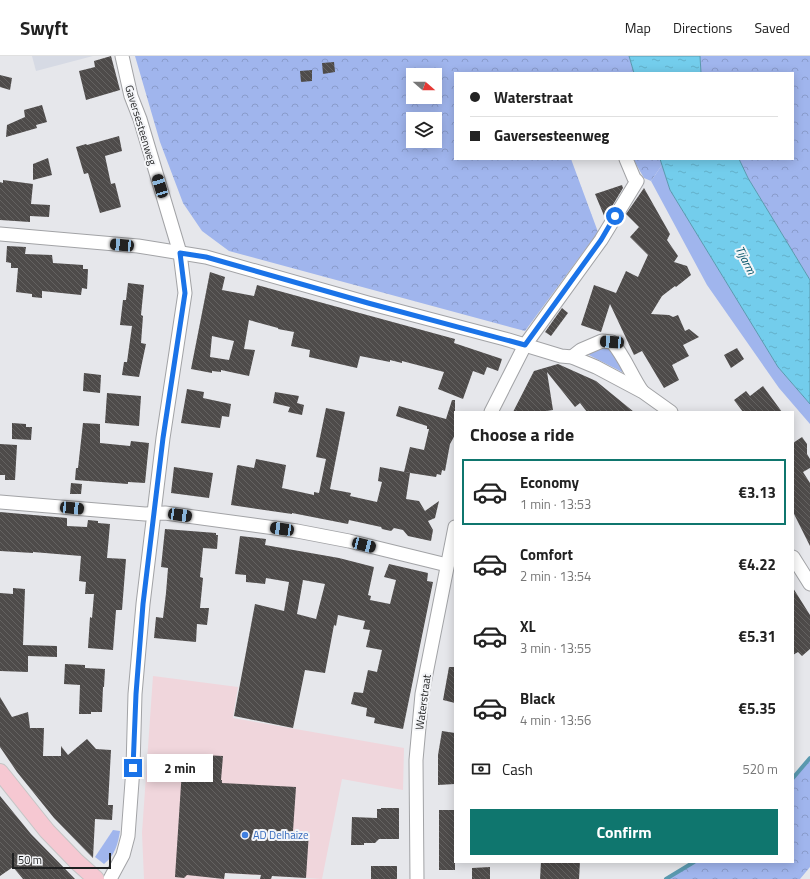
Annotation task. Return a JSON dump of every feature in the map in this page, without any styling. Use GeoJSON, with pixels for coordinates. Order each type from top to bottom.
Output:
{"type":"FeatureCollection","features":[{"type":"Feature","properties":{"kind":"main road"},"geometry":{"type":"LineString","coordinates":[[0,772],[47,831],[96,879]]}},
{"type":"Feature","properties":{"kind":"street","name":"Gaversesteenweg"},"geometry":{"type":"LineString","coordinates":[[110,879],[123,855],[128,836],[143,604],[168,400],[185,293],[180,253],[140,119],[131,96],[122,56]]}},
{"type":"Feature","properties":{"kind":"street"},"geometry":{"type":"LineString","coordinates":[[492,411],[525,345],[601,240],[637,181],[634,178],[626,160]]}},
{"type":"Feature","properties":{"kind":"street"},"geometry":{"type":"LineString","coordinates":[[0,234],[138,246],[206,257],[561,356],[572,357],[596,367],[643,392],[670,411]]}},
{"type":"Feature","properties":{"kind":"street"},"geometry":{"type":"LineString","coordinates":[[572,357],[581,350],[602,341],[612,342],[620,351],[634,380],[643,392]]}},
{"type":"Feature","properties":{"kind":"street"},"geometry":{"type":"LineString","coordinates":[[0,502],[145,514],[165,513],[297,531],[349,541],[447,565]]}},
{"type":"Feature","properties":{"kind":"street","name":"Waterstraat"},"geometry":{"type":"LineString","coordinates":[[417,879],[416,760],[422,694],[454,532]]}},
{"type":"Feature","properties":{"kind":"street"},"geometry":{"type":"LineString","coordinates":[[794,559],[810,584]]}},
{"type":"Feature","properties":{"kind":"shaded area"},"geometry":{"type":"Polygon","coordinates":[[[32,56],[93,56],[36,71],[32,56]]]}},
{"type":"Feature","properties":{"kind":"shaded area"},"geometry":{"type":"Polygon","coordinates":[[[153,676],[238,687],[233,718],[404,748],[403,790],[342,779],[322,879],[225,873],[224,879],[144,879],[142,833],[153,676]]]}},
{"type":"Feature","properties":{"kind":"green space"},"geometry":{"type":"Polygon","coordinates":[[[135,56],[629,56],[634,72],[454,72],[454,160],[571,160],[598,232],[525,331],[229,251],[202,231],[183,203],[160,142],[135,56]]]}},
{"type":"Feature","properties":{"kind":"green space"},"geometry":{"type":"Polygon","coordinates":[[[700,56],[810,56],[810,280],[748,178],[739,160],[794,160],[794,72],[701,72],[700,56]]]}},
{"type":"Feature","properties":{"kind":"green space"},"geometry":{"type":"Polygon","coordinates":[[[634,160],[660,160],[662,165],[651,181],[644,178],[634,160]]]}},
{"type":"Feature","properties":{"kind":"green space"},"geometry":{"type":"Polygon","coordinates":[[[662,165],[670,190],[778,367],[810,404],[810,424],[779,388],[707,285],[651,181],[662,165]]]}},
{"type":"Feature","properties":{"kind":"green space"},"geometry":{"type":"Polygon","coordinates":[[[603,347],[613,352],[622,372],[589,355],[589,352],[603,347]]]}},
{"type":"Feature","properties":{"kind":"green space"},"geometry":{"type":"Polygon","coordinates":[[[810,758],[810,867],[800,879],[666,879],[692,863],[794,863],[794,777],[810,758]]]}},
{"type":"Feature","properties":{"kind":"green space"},"geometry":{"type":"Polygon","coordinates":[[[113,830],[120,831],[118,840],[113,853],[104,864],[95,857],[113,830]]]}},
{"type":"Feature","properties":{"kind":"water"},"geometry":{"type":"Polygon","coordinates":[[[629,56],[700,56],[701,72],[634,72],[629,56]]]}},
{"type":"Feature","properties":{"kind":"water","name":"Tijarm"},"geometry":{"type":"Polygon","coordinates":[[[660,160],[739,160],[748,178],[810,280],[810,404],[778,367],[670,190],[660,160]]]}},
{"type":"Feature","properties":{"kind":"building"},"geometry":{"type":"Polygon","coordinates":[[[111,56],[120,90],[86,100],[79,71],[95,67],[94,61],[111,56]]]}},
{"type":"Feature","properties":{"kind":"building"},"geometry":{"type":"Polygon","coordinates":[[[334,62],[335,72],[323,74],[322,63],[334,62]]]}},
{"type":"Feature","properties":{"kind":"building"},"geometry":{"type":"Polygon","coordinates":[[[312,70],[312,81],[301,82],[300,71],[312,70]]]}},
{"type":"Feature","properties":{"kind":"building"},"geometry":{"type":"Polygon","coordinates":[[[0,75],[12,78],[10,90],[0,87],[0,75]]]}},
{"type":"Feature","properties":{"kind":"building"},"geometry":{"type":"Polygon","coordinates":[[[42,105],[47,122],[36,125],[37,128],[6,137],[7,125],[25,117],[24,110],[42,105]]]}},
{"type":"Feature","properties":{"kind":"building"},"geometry":{"type":"Polygon","coordinates":[[[119,136],[122,151],[105,156],[111,184],[115,183],[121,207],[100,213],[88,173],[84,174],[76,147],[119,136]]]}},
{"type":"Feature","properties":{"kind":"building"},"geometry":{"type":"Polygon","coordinates":[[[48,158],[52,175],[33,180],[33,164],[48,158]]]}},
{"type":"Feature","properties":{"kind":"building"},"geometry":{"type":"Polygon","coordinates":[[[3,180],[33,184],[31,204],[50,205],[49,217],[30,216],[30,222],[0,220],[0,182],[3,183],[3,180]]]}},
{"type":"Feature","properties":{"kind":"building"},"geometry":{"type":"Polygon","coordinates":[[[622,185],[623,188],[605,218],[595,194],[622,185]]]}},
{"type":"Feature","properties":{"kind":"building"},"geometry":{"type":"Polygon","coordinates":[[[644,188],[670,234],[667,240],[678,256],[674,262],[687,266],[691,275],[662,296],[651,314],[669,315],[673,317],[678,315],[685,331],[689,329],[699,337],[683,345],[689,356],[672,365],[679,380],[664,388],[642,351],[634,355],[610,304],[601,332],[581,325],[594,285],[616,293],[626,271],[638,277],[648,255],[630,237],[639,227],[626,214],[644,188]]]}},
{"type":"Feature","properties":{"kind":"building"},"geometry":{"type":"Polygon","coordinates":[[[7,246],[26,247],[25,254],[52,255],[53,263],[83,265],[83,269],[88,269],[87,289],[82,288],[81,295],[42,291],[42,298],[32,297],[32,294],[16,292],[18,268],[11,268],[11,263],[6,262],[7,246]]]}},
{"type":"Feature","properties":{"kind":"building"},"geometry":{"type":"Polygon","coordinates":[[[210,272],[225,277],[222,290],[254,296],[257,285],[455,339],[454,343],[502,359],[498,371],[487,367],[484,375],[473,371],[463,399],[438,389],[444,372],[402,361],[402,363],[390,360],[390,362],[360,356],[357,368],[309,357],[310,350],[291,346],[294,332],[278,329],[249,320],[244,349],[255,350],[249,376],[221,370],[221,372],[212,371],[212,373],[191,369],[210,272]],[[212,336],[210,357],[229,360],[234,341],[212,336]]]}},
{"type":"Feature","properties":{"kind":"building"},"geometry":{"type":"Polygon","coordinates":[[[128,283],[144,285],[141,315],[143,316],[141,343],[146,344],[139,377],[122,375],[124,362],[127,362],[132,326],[120,325],[123,300],[126,300],[128,283]]]}},
{"type":"Feature","properties":{"kind":"building"},"geometry":{"type":"Polygon","coordinates":[[[562,308],[568,313],[551,336],[545,332],[562,308]]]}},
{"type":"Feature","properties":{"kind":"building"},"geometry":{"type":"Polygon","coordinates":[[[737,348],[744,359],[731,368],[724,355],[737,348]]]}},
{"type":"Feature","properties":{"kind":"building"},"geometry":{"type":"Polygon","coordinates":[[[558,364],[596,381],[633,411],[586,411],[580,403],[575,407],[547,372],[553,410],[514,411],[534,371],[558,364]]]}},
{"type":"Feature","properties":{"kind":"building"},"geometry":{"type":"Polygon","coordinates":[[[84,373],[101,375],[100,393],[83,391],[84,373]]]}},
{"type":"Feature","properties":{"kind":"building"},"geometry":{"type":"Polygon","coordinates":[[[763,386],[781,411],[742,411],[734,400],[746,391],[750,396],[763,386]]]}},
{"type":"Feature","properties":{"kind":"building"},"geometry":{"type":"Polygon","coordinates":[[[187,389],[204,392],[203,398],[231,404],[229,417],[222,416],[220,428],[181,423],[187,389]]]}},
{"type":"Feature","properties":{"kind":"building"},"geometry":{"type":"Polygon","coordinates":[[[275,392],[299,396],[297,403],[304,405],[302,415],[288,412],[290,407],[273,403],[275,392]]]}},
{"type":"Feature","properties":{"kind":"building"},"geometry":{"type":"Polygon","coordinates":[[[107,393],[141,396],[139,426],[105,423],[107,393]]]}},
{"type":"Feature","properties":{"kind":"building"},"geometry":{"type":"Polygon","coordinates":[[[452,400],[455,400],[454,437],[450,444],[445,471],[442,470],[441,475],[437,474],[436,477],[404,472],[410,447],[424,450],[429,429],[427,429],[427,426],[396,416],[399,406],[446,419],[452,400]]]}},
{"type":"Feature","properties":{"kind":"building"},"geometry":{"type":"Polygon","coordinates":[[[326,408],[345,412],[330,489],[351,493],[350,496],[377,502],[382,482],[378,481],[380,467],[410,473],[406,499],[419,501],[425,511],[439,501],[435,518],[428,521],[433,530],[431,541],[408,536],[403,530],[394,528],[391,531],[382,529],[381,527],[349,520],[348,524],[292,513],[231,505],[237,466],[254,468],[256,459],[286,465],[282,488],[314,495],[314,492],[319,493],[326,459],[316,457],[326,408]]]}},
{"type":"Feature","properties":{"kind":"building"},"geometry":{"type":"Polygon","coordinates":[[[12,423],[26,424],[26,427],[32,427],[31,440],[12,439],[12,423]]]}},
{"type":"Feature","properties":{"kind":"building"},"geometry":{"type":"Polygon","coordinates":[[[83,423],[100,424],[100,443],[130,446],[131,441],[149,443],[145,483],[128,482],[128,484],[75,480],[76,468],[78,468],[83,423]]]}},
{"type":"Feature","properties":{"kind":"building"},"geometry":{"type":"Polygon","coordinates":[[[802,437],[807,444],[807,454],[810,459],[810,468],[803,472],[810,483],[810,546],[794,514],[794,442],[802,437]]]}},
{"type":"Feature","properties":{"kind":"building"},"geometry":{"type":"Polygon","coordinates":[[[0,444],[17,445],[15,480],[5,480],[5,475],[0,475],[0,444]]]}},
{"type":"Feature","properties":{"kind":"building"},"geometry":{"type":"Polygon","coordinates":[[[174,467],[213,473],[209,498],[171,493],[174,467]]]}},
{"type":"Feature","properties":{"kind":"building"},"geometry":{"type":"Polygon","coordinates":[[[71,483],[82,484],[81,494],[70,494],[71,483]]]}},
{"type":"Feature","properties":{"kind":"building"},"geometry":{"type":"Polygon","coordinates":[[[0,512],[67,518],[67,526],[87,527],[88,520],[110,524],[107,558],[126,559],[122,610],[116,610],[113,650],[88,648],[90,617],[92,618],[94,594],[85,594],[86,582],[79,581],[81,556],[0,551],[0,512]]]}},
{"type":"Feature","properties":{"kind":"building"},"geometry":{"type":"Polygon","coordinates":[[[165,529],[216,533],[216,535],[218,535],[217,549],[203,548],[200,577],[203,578],[200,608],[209,608],[207,625],[197,624],[196,642],[154,638],[156,617],[163,618],[166,593],[168,568],[161,567],[165,529]]]}},
{"type":"Feature","properties":{"kind":"building"},"geometry":{"type":"Polygon","coordinates":[[[240,536],[266,539],[265,545],[339,558],[374,567],[368,595],[371,596],[370,600],[390,604],[396,580],[384,577],[389,564],[428,573],[427,581],[433,582],[403,729],[374,723],[375,718],[366,716],[367,708],[351,704],[354,692],[363,693],[368,670],[377,672],[382,650],[366,647],[370,630],[363,629],[365,621],[338,615],[336,626],[334,625],[325,673],[305,670],[293,728],[234,716],[255,604],[284,611],[289,582],[266,578],[265,584],[246,582],[246,575],[235,574],[240,536]],[[303,580],[297,614],[316,619],[325,584],[303,580]]]}},
{"type":"Feature","properties":{"kind":"building"},"geometry":{"type":"Polygon","coordinates":[[[13,588],[25,589],[23,645],[57,646],[57,657],[28,656],[28,672],[0,671],[0,593],[13,594],[13,588]]]}},
{"type":"Feature","properties":{"kind":"building"},"geometry":{"type":"Polygon","coordinates":[[[794,590],[810,615],[810,649],[802,656],[798,652],[794,654],[794,590]]]}},
{"type":"Feature","properties":{"kind":"building"},"geometry":{"type":"Polygon","coordinates":[[[65,664],[85,665],[85,668],[105,669],[102,712],[79,714],[80,685],[64,684],[65,664]]]}},
{"type":"Feature","properties":{"kind":"building"},"geometry":{"type":"Polygon","coordinates":[[[449,667],[454,667],[454,703],[443,700],[449,667]]]}},
{"type":"Feature","properties":{"kind":"building"},"geometry":{"type":"Polygon","coordinates":[[[0,697],[12,717],[28,712],[30,728],[44,728],[43,756],[61,756],[61,746],[68,755],[87,739],[96,749],[111,750],[108,805],[113,805],[112,820],[95,819],[93,858],[54,818],[17,772],[0,747],[0,697]]]}},
{"type":"Feature","properties":{"kind":"building"},"geometry":{"type":"Polygon","coordinates":[[[442,731],[454,733],[454,784],[438,785],[438,755],[442,731]]]}},
{"type":"Feature","properties":{"kind":"building"},"geometry":{"type":"Polygon","coordinates":[[[183,754],[223,756],[222,783],[296,787],[293,831],[309,832],[306,878],[272,876],[271,879],[260,879],[261,875],[225,873],[224,879],[187,875],[184,878],[175,877],[183,754]]]}},
{"type":"Feature","properties":{"kind":"building"},"geometry":{"type":"Polygon","coordinates":[[[0,796],[31,834],[75,879],[23,879],[13,867],[0,876],[0,796]]]}},
{"type":"Feature","properties":{"kind":"building"},"geometry":{"type":"Polygon","coordinates":[[[399,808],[399,839],[379,839],[375,843],[351,845],[352,817],[377,818],[377,809],[399,808]]]}},
{"type":"Feature","properties":{"kind":"building"},"geometry":{"type":"Polygon","coordinates":[[[439,810],[454,810],[455,870],[439,870],[439,810]]]}},
{"type":"Feature","properties":{"kind":"building"},"geometry":{"type":"Polygon","coordinates":[[[541,863],[580,863],[579,879],[540,879],[541,863]]]}},
{"type":"Feature","properties":{"kind":"building"},"geometry":{"type":"Polygon","coordinates":[[[371,866],[397,866],[397,879],[371,879],[371,866]]]}},
{"type":"Feature","properties":{"kind":"building"},"geometry":{"type":"Polygon","coordinates":[[[490,867],[490,879],[472,879],[472,868],[490,867]]]}},
{"type":"Feature","properties":{"kind":"waterway"},"geometry":{"type":"LineString","coordinates":[[794,777],[810,758]]}},
{"type":"Feature","properties":{"kind":"waterway"},"geometry":{"type":"LineString","coordinates":[[666,879],[692,863]]}},
{"type":"Feature","properties":{"kind":"place","name":"AD Delhaize"},"geometry":{"type":"Point","coordinates":[245,835]}},
{"type":"Feature","properties":{"kind":"route"},"geometry":{"type":"LineString","coordinates":[[133,768],[136,694],[143,604],[163,438],[185,293],[180,253],[206,257],[368,303],[525,345],[601,240],[615,216]]}}]}
